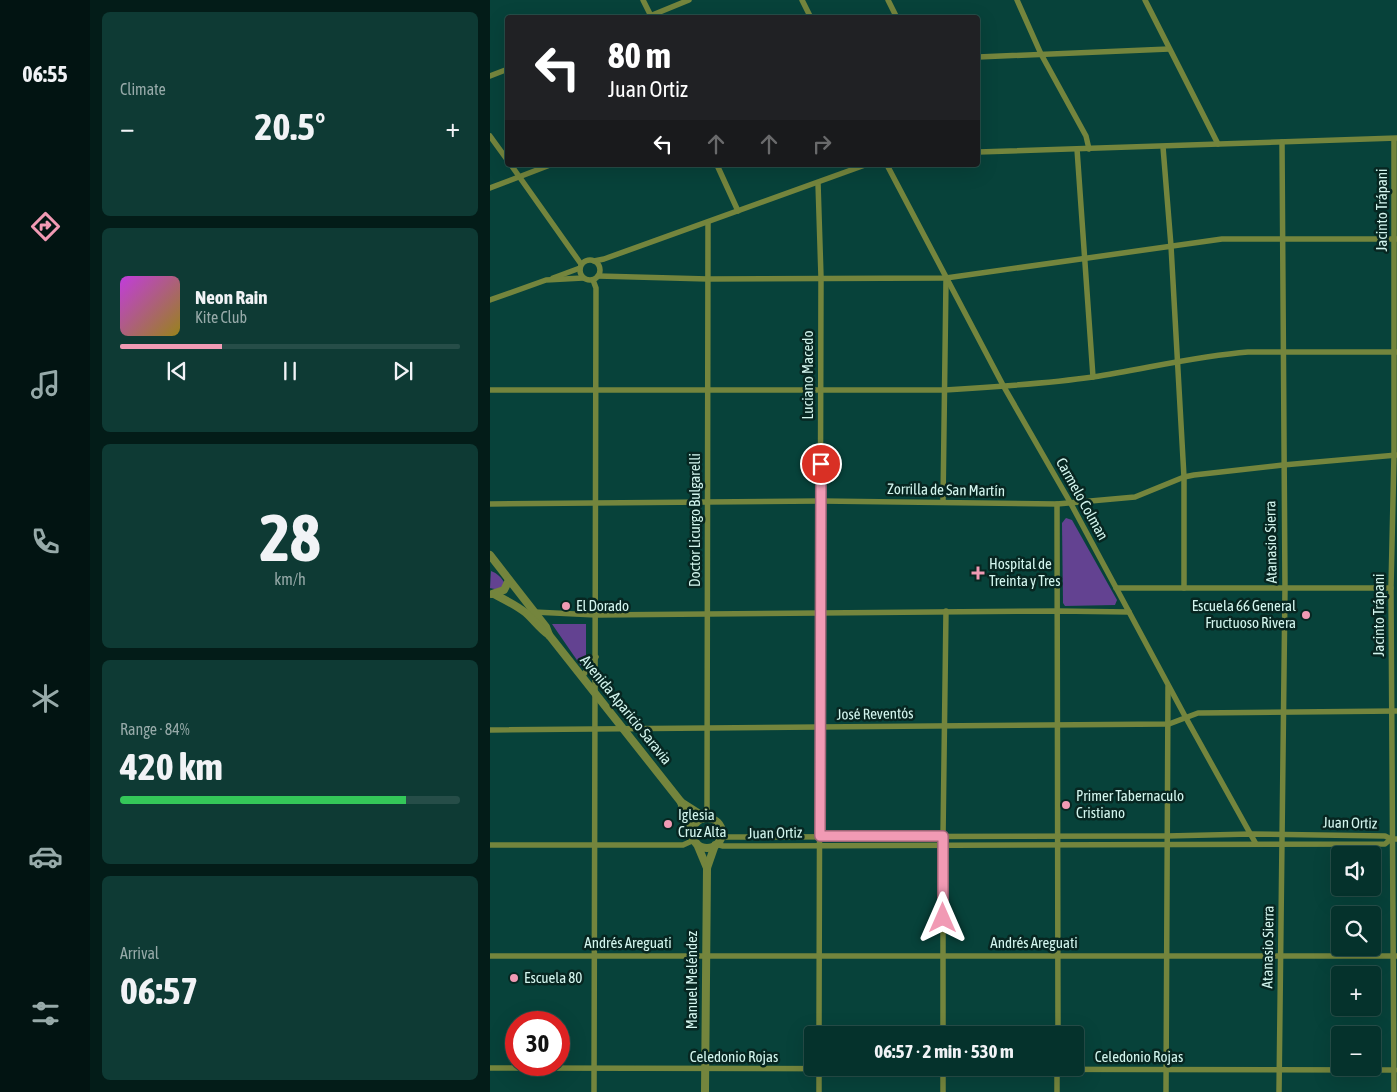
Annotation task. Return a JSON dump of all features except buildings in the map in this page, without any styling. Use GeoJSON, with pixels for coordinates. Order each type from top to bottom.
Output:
{"type":"FeatureCollection","features":[{"type":"Feature","properties":{"kind":"street"},"geometry":{"type":"LineString","coordinates":[[643,0],[648,15]]}},
{"type":"Feature","properties":{"kind":"street"},"geometry":{"type":"LineString","coordinates":[[654,15],[689,0]]}},
{"type":"Feature","properties":{"kind":"street"},"geometry":{"type":"LineString","coordinates":[[802,0],[810,15]]}},
{"type":"Feature","properties":{"kind":"street"},"geometry":{"type":"LineString","coordinates":[[888,0],[896,15]]}},
{"type":"Feature","properties":{"kind":"street"},"geometry":{"type":"LineString","coordinates":[[1017,0],[1041,54],[1086,136],[1089,149]]}},
{"type":"Feature","properties":{"kind":"street"},"geometry":{"type":"LineString","coordinates":[[1145,0],[1218,144]]}},
{"type":"Feature","properties":{"kind":"street"},"geometry":{"type":"LineString","coordinates":[[980,57],[1169,49]]}},
{"type":"Feature","properties":{"kind":"street"},"geometry":{"type":"LineString","coordinates":[[490,76],[505,70]]}},
{"type":"Feature","properties":{"kind":"street"},"geometry":{"type":"LineString","coordinates":[[490,136],[505,157]]}},
{"type":"Feature","properties":{"kind":"street"},"geometry":{"type":"LineString","coordinates":[[980,152],[1396,138]]}},
{"type":"Feature","properties":{"kind":"street","name":"Jacinto Trápani"},"geometry":{"type":"LineString","coordinates":[[1394,1092],[1394,711],[1391,588],[1396,455],[1396,138]]}},
{"type":"Feature","properties":{"kind":"street","name":"Atanasio Sierra"},"geometry":{"type":"LineString","coordinates":[[1280,1092],[1284,712],[1282,142]]}},
{"type":"Feature","properties":{"kind":"street"},"geometry":{"type":"LineString","coordinates":[[1163,147],[1184,477],[1184,588]]}},
{"type":"Feature","properties":{"kind":"street"},"geometry":{"type":"LineString","coordinates":[[1077,149],[1093,377]]}},
{"type":"Feature","properties":{"kind":"street"},"geometry":{"type":"LineString","coordinates":[[512,167],[581,266],[580,271],[583,278]]}},
{"type":"Feature","properties":{"kind":"street"},"geometry":{"type":"LineString","coordinates":[[490,188],[545,167]]}},
{"type":"Feature","properties":{"kind":"street"},"geometry":{"type":"LineString","coordinates":[[718,167],[738,211]]}},
{"type":"Feature","properties":{"kind":"street"},"geometry":{"type":"LineString","coordinates":[[490,300],[581,266],[587,260],[604,259],[860,167]]}},
{"type":"Feature","properties":{"kind":"street","name":"Carmelo Colman"},"geometry":{"type":"LineString","coordinates":[[888,167],[1004,387],[1070,502],[1256,844]]}},
{"type":"Feature","properties":{"kind":"street","name":"Luciano Macedo"},"geometry":{"type":"LineString","coordinates":[[818,183],[821,278],[819,1026]]}},
{"type":"Feature","properties":{"kind":"street","name":"Doctor Licurgo Bulgarelli"},"geometry":{"type":"LineString","coordinates":[[706,818],[708,223]]}},
{"type":"Feature","properties":{"kind":"street"},"geometry":{"type":"LineString","coordinates":[[546,280],[583,278],[592,280],[598,276],[708,279],[946,278],[1222,239],[1396,239]]}},
{"type":"Feature","properties":{"kind":"street"},"geometry":{"type":"LineString","coordinates":[[594,261],[600,270],[598,276]]}},
{"type":"Feature","properties":{"kind":"street"},"geometry":{"type":"LineString","coordinates":[[943,502],[946,278]]}},
{"type":"Feature","properties":{"kind":"street"},"geometry":{"type":"LineString","coordinates":[[592,280],[596,288],[594,390],[596,615],[594,1092]]}},
{"type":"Feature","properties":{"kind":"street"},"geometry":{"type":"LineString","coordinates":[[490,390],[945,390],[1004,387],[1093,377],[1224,354],[1396,352]]}},
{"type":"Feature","properties":{"kind":"street","name":"Zorrilla de San Martín"},"geometry":{"type":"LineString","coordinates":[[490,504],[821,501],[1057,504],[1135,497],[1184,477],[1283,465],[1396,455]]}},
{"type":"Feature","properties":{"kind":"street"},"geometry":{"type":"LineString","coordinates":[[1057,504],[1058,1026]]}},
{"type":"Feature","properties":{"kind":"street","name":"Avenida Aparicio Saravia"},"geometry":{"type":"LineString","coordinates":[[490,555],[546,627],[549,635],[681,802],[706,818]]}},
{"type":"Feature","properties":{"kind":"street"},"geometry":{"type":"LineString","coordinates":[[490,568],[501,570]]}},
{"type":"Feature","properties":{"kind":"street"},"geometry":{"type":"LineString","coordinates":[[492,594],[504,590],[509,580]]}},
{"type":"Feature","properties":{"kind":"street"},"geometry":{"type":"LineString","coordinates":[[1116,588],[1391,588]]}},
{"type":"Feature","properties":{"kind":"street","name":"Avenida Aparicio Saravia"},"geometry":{"type":"LineString","coordinates":[[492,594],[511,603],[527,614],[549,635]]}},
{"type":"Feature","properties":{"kind":"street"},"geometry":{"type":"LineString","coordinates":[[943,1026],[946,611]]}},
{"type":"Feature","properties":{"kind":"street"},"geometry":{"type":"LineString","coordinates":[[534,612],[596,615],[821,614],[946,611],[1129,612]]}},
{"type":"Feature","properties":{"kind":"street"},"geometry":{"type":"LineString","coordinates":[[582,677],[596,657]]}},
{"type":"Feature","properties":{"kind":"street"},"geometry":{"type":"LineString","coordinates":[[1166,1092],[1168,684]]}},
{"type":"Feature","properties":{"kind":"street"},"geometry":{"type":"LineString","coordinates":[[1284,712],[1394,711]]}},
{"type":"Feature","properties":{"kind":"street","name":"José Reventós"},"geometry":{"type":"LineString","coordinates":[[490,730],[1168,724],[1198,713],[1284,712]]}},
{"type":"Feature","properties":{"kind":"street","name":"Avenida Aparicio Saravia"},"geometry":{"type":"LineString","coordinates":[[681,802],[694,840]]}},
{"type":"Feature","properties":{"kind":"street"},"geometry":{"type":"LineString","coordinates":[[706,818],[714,820],[720,825],[721,836],[715,845],[704,847],[694,840],[695,823],[706,818]]}},
{"type":"Feature","properties":{"kind":"street","name":"Juan Ortiz"},"geometry":{"type":"LineString","coordinates":[[721,836],[1167,836],[1282,834],[1385,836],[1394,839]]}},
{"type":"Feature","properties":{"kind":"street","name":"Juan Ortiz"},"geometry":{"type":"LineString","coordinates":[[715,845],[1385,844],[1394,839]]}},
{"type":"Feature","properties":{"kind":"street"},"geometry":{"type":"LineString","coordinates":[[490,845],[683,845],[694,840]]}},
{"type":"Feature","properties":{"kind":"street","name":"Manuel Meléndez"},"geometry":{"type":"LineString","coordinates":[[694,840],[707,868]]}},
{"type":"Feature","properties":{"kind":"street","name":"Manuel Meléndez"},"geometry":{"type":"LineString","coordinates":[[705,1092],[707,868],[715,845]]}},
{"type":"Feature","properties":{"kind":"street","name":"Andrés Areguati"},"geometry":{"type":"LineString","coordinates":[[490,956],[1395,956]]}},
{"type":"Feature","properties":{"kind":"street","name":"Celedonio Rojas"},"geometry":{"type":"LineString","coordinates":[[490,1068],[804,1068]]}},
{"type":"Feature","properties":{"kind":"street","name":"Celedonio Rojas"},"geometry":{"type":"LineString","coordinates":[[1084,1069],[1395,1070]]}},
{"type":"Feature","properties":{"kind":"street"},"geometry":{"type":"LineString","coordinates":[[819,1076],[819,1092]]}},
{"type":"Feature","properties":{"kind":"street"},"geometry":{"type":"LineString","coordinates":[[943,1076],[943,1092]]}},
{"type":"Feature","properties":{"kind":"street"},"geometry":{"type":"LineString","coordinates":[[1057,1092],[1058,1076]]}},
{"type":"Feature","properties":{"kind":"shaded area"},"geometry":{"type":"Polygon","coordinates":[[[1066,518],[1072,520],[1117,600],[1115,605],[1065,606],[1063,603],[1062,523],[1066,518]]]}},
{"type":"Feature","properties":{"kind":"shaded area"},"geometry":{"type":"Polygon","coordinates":[[[491,571],[499,576],[505,584],[499,590],[490,588],[491,571]]]}},
{"type":"Feature","properties":{"kind":"shaded area"},"geometry":{"type":"Polygon","coordinates":[[[552,624],[586,624],[586,657],[581,666],[552,624]]]}},
{"type":"Feature","properties":{"kind":"place","name":"Hospital de Treinta y Tres"},"geometry":{"type":"Point","coordinates":[978,573]}},
{"type":"Feature","properties":{"kind":"place","name":"El Dorado"},"geometry":{"type":"Point","coordinates":[566,606]}},
{"type":"Feature","properties":{"kind":"place","name":"Escuela 66 General Fructuoso Rivera"},"geometry":{"type":"Point","coordinates":[1306,615]}},
{"type":"Feature","properties":{"kind":"place","name":"Primer Tabernaculo Cristiano"},"geometry":{"type":"Point","coordinates":[1066,805]}},
{"type":"Feature","properties":{"kind":"place","name":"Iglesia Cruz Alta"},"geometry":{"type":"Point","coordinates":[668,824]}},
{"type":"Feature","properties":{"kind":"place","name":"Escuela 80"},"geometry":{"type":"Point","coordinates":[514,978]}},
{"type":"Feature","properties":{"kind":"route"},"geometry":{"type":"LineString","coordinates":[[821,464],[820,836],[943,836],[943,918]]}}]}
